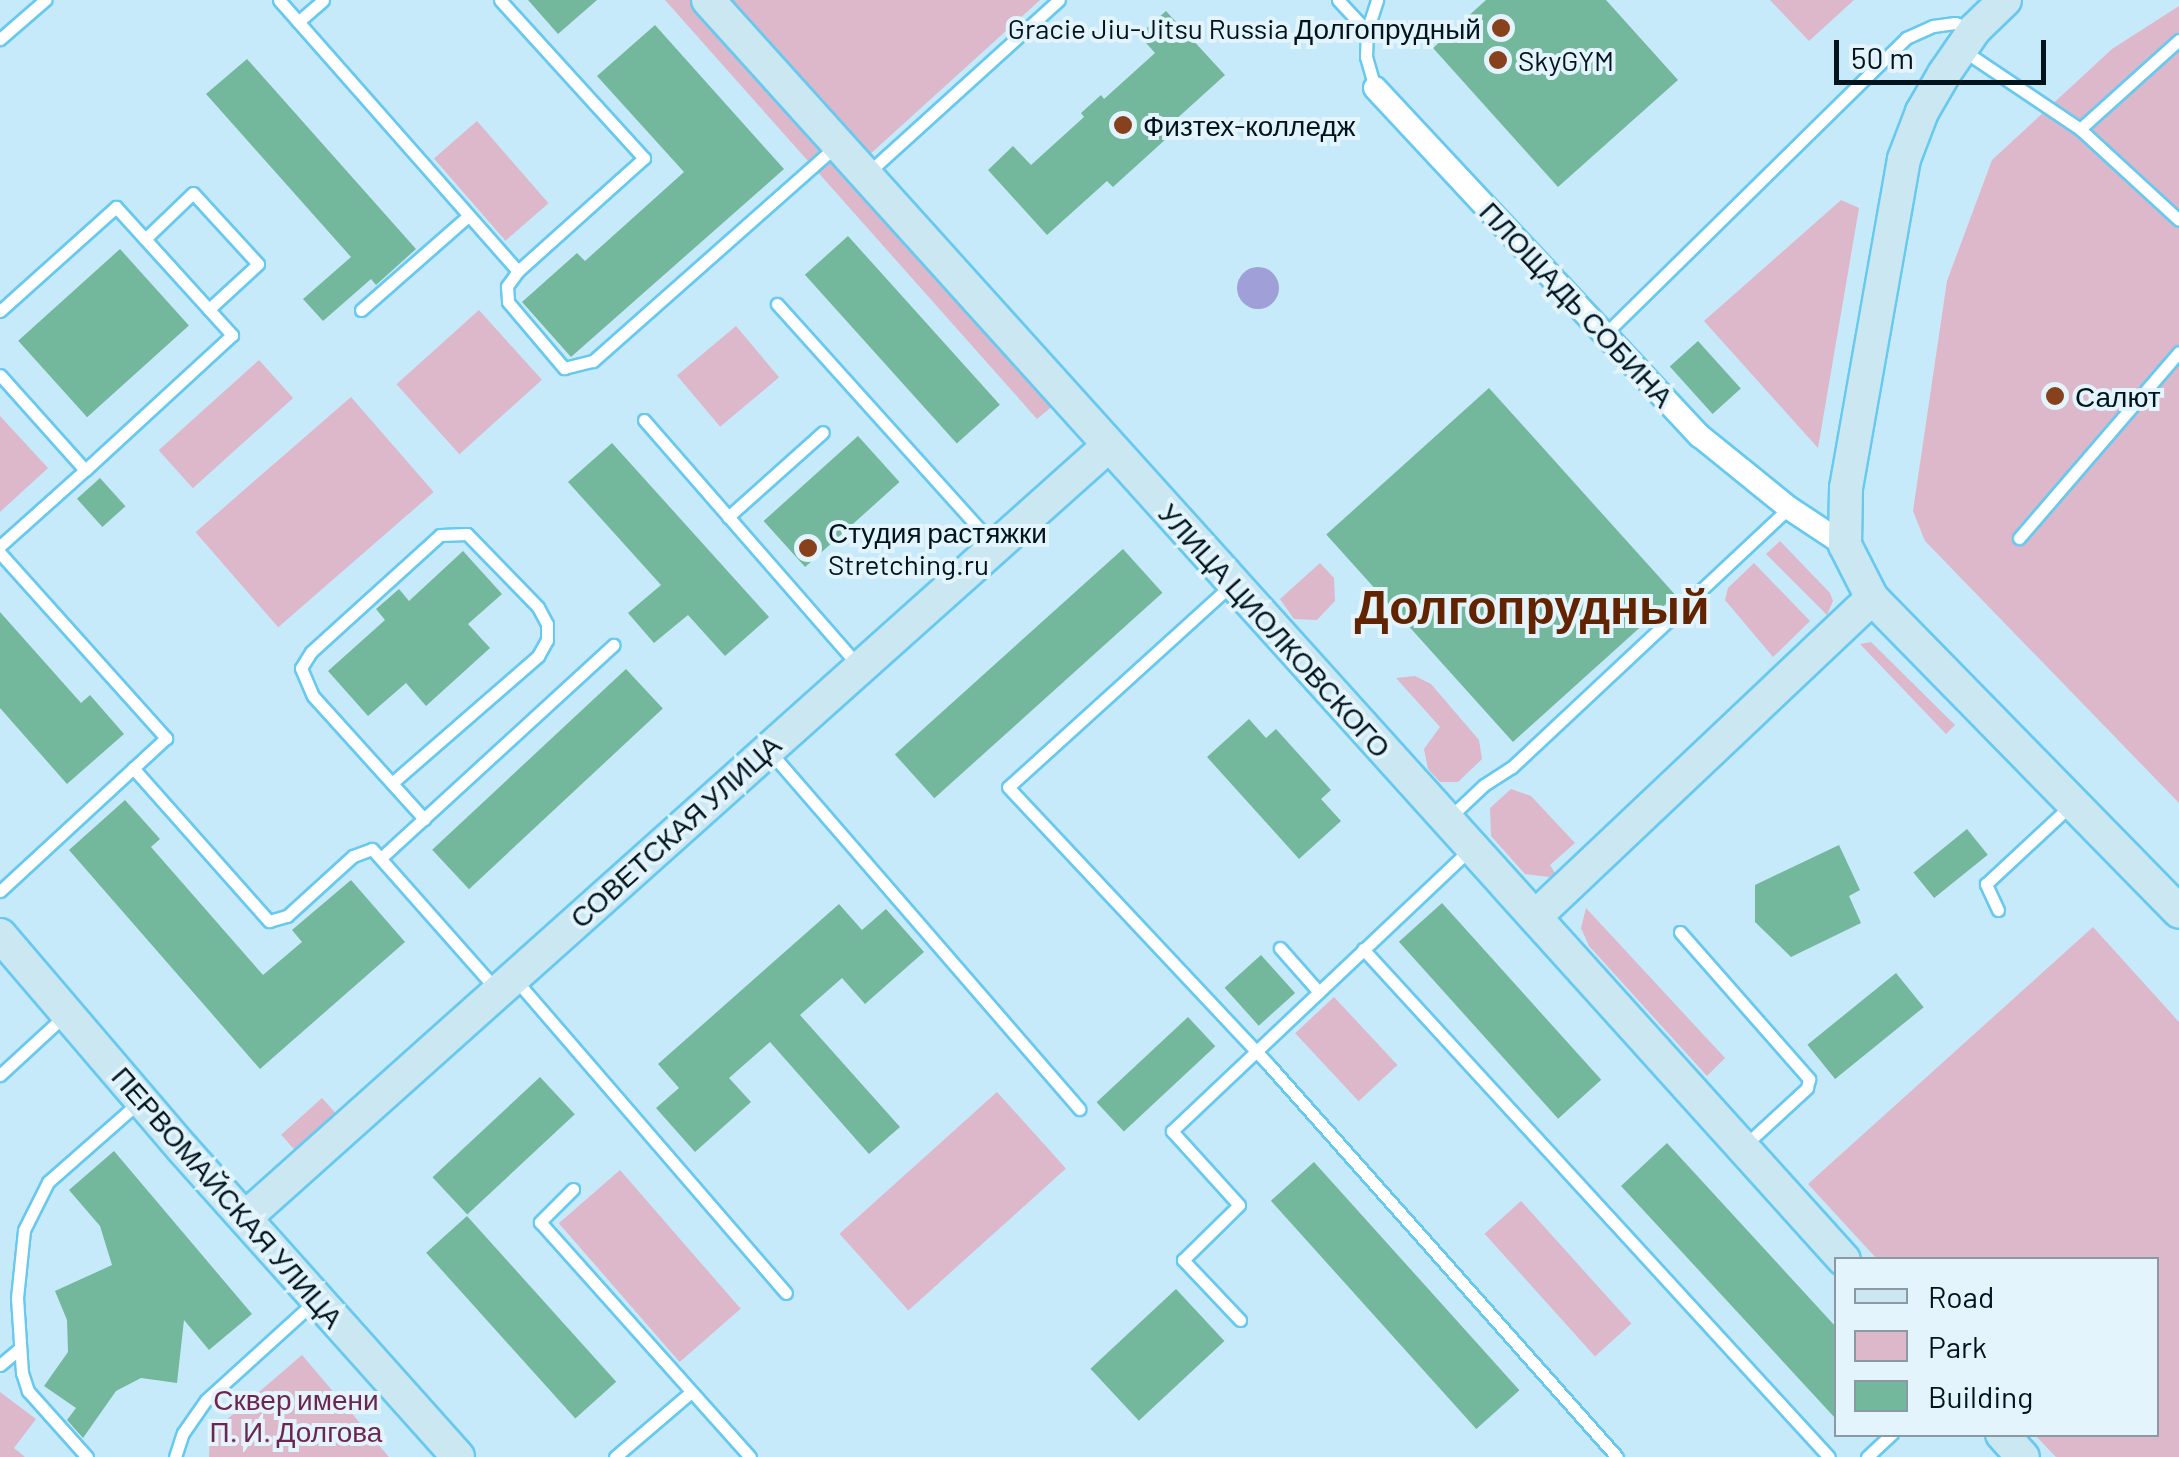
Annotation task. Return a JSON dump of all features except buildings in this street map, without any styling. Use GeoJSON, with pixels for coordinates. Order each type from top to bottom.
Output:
{"type":"FeatureCollection","features":[{"type":"Feature","properties":{"kind":"street","name":"УЛИЦА ЦИОЛКОВСКОГО"},"geometry":{"type":"LineString","coordinates":[[708,0],[1841,1257]]}},
{"type":"Feature","properties":{"kind":"street"},"geometry":{"type":"LineString","coordinates":[[2005,0],[1968,39],[1922,112],[1895,195],[1846,488],[1845,545],[1872,598],[2179,912]]}},
{"type":"Feature","properties":{"kind":"street","name":"ПЛОЩАДЬ СОБИНА"},"geometry":{"type":"LineString","coordinates":[[1376,88],[1700,436],[1789,508],[1845,545]]}},
{"type":"Feature","properties":{"kind":"street","name":"СОВЕТСКАЯ УЛИЦА"},"geometry":{"type":"LineString","coordinates":[[245,1218],[1108,446]]}},
{"type":"Feature","properties":{"kind":"street"},"geometry":{"type":"LineString","coordinates":[[1536,917],[1872,598]]}},
{"type":"Feature","properties":{"kind":"street","name":"ПЕРВОМАЙСКАЯ УЛИЦА"},"geometry":{"type":"LineString","coordinates":[[0,935],[458,1457]]}},
{"type":"Feature","properties":{"kind":"street"},"geometry":{"type":"LineString","coordinates":[[2005,1437],[2022,1457]]}},
{"type":"Feature","properties":{"kind":"lane"},"geometry":{"type":"LineString","coordinates":[[0,39],[45,0]]}},
{"type":"Feature","properties":{"kind":"lane"},"geometry":{"type":"LineString","coordinates":[[278,0],[518,272]]}},
{"type":"Feature","properties":{"kind":"lane"},"geometry":{"type":"LineString","coordinates":[[298,22],[323,0]]}},
{"type":"Feature","properties":{"kind":"lane"},"geometry":{"type":"LineString","coordinates":[[500,0],[644,158],[507,286],[508,302],[564,368],[592,361],[838,145]]}},
{"type":"Feature","properties":{"kind":"lane"},"geometry":{"type":"LineString","coordinates":[[866,175],[1059,0]]}},
{"type":"Feature","properties":{"kind":"lane"},"geometry":{"type":"LineString","coordinates":[[1338,0],[1367,31]]}},
{"type":"Feature","properties":{"kind":"lane"},"geometry":{"type":"LineString","coordinates":[[1376,88],[1366,57],[1367,31],[1377,0]]}},
{"type":"Feature","properties":{"kind":"lane"},"geometry":{"type":"LineString","coordinates":[[1604,335],[1906,38],[1933,26],[1955,23],[1968,39],[2080,130],[2179,220]]}},
{"type":"Feature","properties":{"kind":"lane"},"geometry":{"type":"LineString","coordinates":[[2080,130],[2179,40]]}},
{"type":"Feature","properties":{"kind":"lane"},"geometry":{"type":"LineString","coordinates":[[145,239],[193,193],[258,264],[209,309]]}},
{"type":"Feature","properties":{"kind":"lane"},"geometry":{"type":"LineString","coordinates":[[0,310],[116,207],[232,335],[0,550],[166,738],[0,891]]}},
{"type":"Feature","properties":{"kind":"lane"},"geometry":{"type":"LineString","coordinates":[[361,310],[468,216]]}},
{"type":"Feature","properties":{"kind":"lane"},"geometry":{"type":"LineString","coordinates":[[777,304],[994,545]]}},
{"type":"Feature","properties":{"kind":"lane"},"geometry":{"type":"LineString","coordinates":[[2019,538],[2179,352]]}},
{"type":"Feature","properties":{"kind":"lane"},"geometry":{"type":"LineString","coordinates":[[0,375],[85,470]]}},
{"type":"Feature","properties":{"kind":"lane"},"geometry":{"type":"LineString","coordinates":[[644,420],[858,666]]}},
{"type":"Feature","properties":{"kind":"lane"},"geometry":{"type":"LineString","coordinates":[[728,516],[824,432]]}},
{"type":"Feature","properties":{"kind":"lane"},"geometry":{"type":"LineString","coordinates":[[1447,820],[1484,785],[1512,767],[1789,508]]}},
{"type":"Feature","properties":{"kind":"lane"},"geometry":{"type":"LineString","coordinates":[[392,783],[538,656],[547,640],[547,624],[538,606],[466,534],[440,535],[311,652],[300,668],[313,696],[424,819]]}},
{"type":"Feature","properties":{"kind":"lane"},"geometry":{"type":"LineString","coordinates":[[1233,584],[1008,787],[1255,1050],[1617,1457]]}},
{"type":"Feature","properties":{"kind":"lane"},"geometry":{"type":"LineString","coordinates":[[382,857],[614,644]]}},
{"type":"Feature","properties":{"kind":"lane"},"geometry":{"type":"LineString","coordinates":[[766,748],[1079,1109]]}},
{"type":"Feature","properties":{"kind":"lane"},"geometry":{"type":"LineString","coordinates":[[133,768],[269,921],[287,916],[362,850],[372,849],[382,857],[505,984],[786,1293]]}},
{"type":"Feature","properties":{"kind":"lane"},"geometry":{"type":"LineString","coordinates":[[1998,910],[1986,884],[2074,802]]}},
{"type":"Feature","properties":{"kind":"lane"},"geometry":{"type":"LineString","coordinates":[[1240,1320],[1183,1260],[1239,1205],[1172,1132],[1472,847]]}},
{"type":"Feature","properties":{"kind":"lane"},"geometry":{"type":"LineString","coordinates":[[1680,932],[1809,1079],[1806,1088],[1743,1147]]}},
{"type":"Feature","properties":{"kind":"lane"},"geometry":{"type":"LineString","coordinates":[[1280,948],[1318,991]]}},
{"type":"Feature","properties":{"kind":"lane"},"geometry":{"type":"LineString","coordinates":[[1363,949],[1829,1457]]}},
{"type":"Feature","properties":{"kind":"lane"},"geometry":{"type":"LineString","coordinates":[[0,1075],[68,1014]]}},
{"type":"Feature","properties":{"kind":"lane"},"geometry":{"type":"LineString","coordinates":[[87,1457],[28,1392],[17,1298],[24,1230],[48,1182],[141,1099]]}},
{"type":"Feature","properties":{"kind":"lane"},"geometry":{"type":"LineString","coordinates":[[573,1190],[540,1222],[750,1457]]}},
{"type":"Feature","properties":{"kind":"lane"},"geometry":{"type":"LineString","coordinates":[[175,1457],[183,1433],[217,1388],[317,1299]]}},
{"type":"Feature","properties":{"kind":"lane"},"geometry":{"type":"LineString","coordinates":[[0,1365],[20,1348]]}},
{"type":"Feature","properties":{"kind":"lane"},"geometry":{"type":"LineString","coordinates":[[615,1457],[690,1392]]}},
{"type":"Feature","properties":{"kind":"lane"},"geometry":{"type":"LineString","coordinates":[[1867,1457],[1889,1437]]}},
{"type":"Feature","properties":{"kind":"green space"},"geometry":{"type":"Polygon","coordinates":[[[665,0],[691,0],[1055,404],[1037,419],[665,0]]]}},
{"type":"Feature","properties":{"kind":"green space"},"geometry":{"type":"Polygon","coordinates":[[[732,0],[1040,0],[868,156],[732,0]]]}},
{"type":"Feature","properties":{"kind":"green space"},"geometry":{"type":"Polygon","coordinates":[[[1770,0],[1854,0],[1809,41],[1770,0]]]}},
{"type":"Feature","properties":{"kind":"green space","name":"Салют"},"geometry":{"type":"Polygon","coordinates":[[[2179,6],[2179,803],[1925,541],[1913,511],[1947,281],[1992,160],[2112,49],[2179,6]]]}},
{"type":"Feature","properties":{"kind":"green space"},"geometry":{"type":"Polygon","coordinates":[[[477,121],[549,203],[505,241],[434,158],[477,121]]]}},
{"type":"Feature","properties":{"kind":"green space"},"geometry":{"type":"Polygon","coordinates":[[[1841,200],[1859,208],[1818,448],[1704,321],[1841,200]]]}},
{"type":"Feature","properties":{"kind":"green space"},"geometry":{"type":"Polygon","coordinates":[[[479,310],[542,380],[459,454],[397,384],[479,310]]]}},
{"type":"Feature","properties":{"kind":"green space"},"geometry":{"type":"Polygon","coordinates":[[[736,326],[779,377],[720,427],[677,375],[736,326]]]}},
{"type":"Feature","properties":{"kind":"green space"},"geometry":{"type":"Polygon","coordinates":[[[259,360],[293,398],[193,488],[159,450],[259,360]]]}},
{"type":"Feature","properties":{"kind":"green space"},"geometry":{"type":"Polygon","coordinates":[[[351,397],[434,492],[278,627],[196,532],[351,397]]]}},
{"type":"Feature","properties":{"kind":"green space"},"geometry":{"type":"Polygon","coordinates":[[[0,416],[48,468],[0,512],[0,416]]]}},
{"type":"Feature","properties":{"kind":"green space"},"geometry":{"type":"Polygon","coordinates":[[[1780,541],[1830,593],[1833,601],[1827,615],[1766,554],[1780,541]]]}},
{"type":"Feature","properties":{"kind":"green space"},"geometry":{"type":"Polygon","coordinates":[[[1320,563],[1334,578],[1335,601],[1317,620],[1294,619],[1280,599],[1320,563]]]}},
{"type":"Feature","properties":{"kind":"green space"},"geometry":{"type":"Polygon","coordinates":[[[1754,563],[1810,621],[1773,657],[1725,600],[1728,588],[1754,563]]]}},
{"type":"Feature","properties":{"kind":"green space"},"geometry":{"type":"Polygon","coordinates":[[[1871,642],[1955,725],[1946,734],[1860,644],[1871,642]]]}},
{"type":"Feature","properties":{"kind":"green space"},"geometry":{"type":"Polygon","coordinates":[[[1415,676],[1431,684],[1479,740],[1482,759],[1458,782],[1440,782],[1428,769],[1424,749],[1440,727],[1396,678],[1415,676]]]}},
{"type":"Feature","properties":{"kind":"green space"},"geometry":{"type":"Polygon","coordinates":[[[1511,789],[1531,796],[1575,843],[1550,865],[1555,873],[1549,877],[1525,874],[1491,836],[1490,808],[1511,789]]]}},
{"type":"Feature","properties":{"kind":"green space"},"geometry":{"type":"Polygon","coordinates":[[[1586,908],[1725,1058],[1707,1076],[1589,946],[1581,928],[1586,908]]]}},
{"type":"Feature","properties":{"kind":"green space"},"geometry":{"type":"Polygon","coordinates":[[[2093,927],[2179,1022],[2179,1457],[2056,1457],[2037,1437],[2159,1437],[2159,1257],[1875,1257],[1808,1184],[2093,927]]]}},
{"type":"Feature","properties":{"kind":"green space"},"geometry":{"type":"Polygon","coordinates":[[[1334,997],[1397,1065],[1359,1101],[1295,1033],[1334,997]]]}},
{"type":"Feature","properties":{"kind":"green space"},"geometry":{"type":"Polygon","coordinates":[[[997,1092],[1066,1169],[908,1310],[839,1234],[997,1092]]]}},
{"type":"Feature","properties":{"kind":"green space"},"geometry":{"type":"Polygon","coordinates":[[[322,1098],[340,1118],[299,1155],[281,1135],[322,1098]]]}},
{"type":"Feature","properties":{"kind":"green space"},"geometry":{"type":"Polygon","coordinates":[[[620,1170],[741,1309],[680,1362],[559,1223],[620,1170]]]}},
{"type":"Feature","properties":{"kind":"green space"},"geometry":{"type":"Polygon","coordinates":[[[1521,1201],[1631,1324],[1595,1356],[1485,1234],[1521,1201]]]}},
{"type":"Feature","properties":{"kind":"green space","name":"Сквер имени П. И. Долгова"},"geometry":{"type":"Polygon","coordinates":[[[302,1355],[389,1457],[209,1457],[210,1434],[302,1355]]]}},
{"type":"Feature","properties":{"kind":"green space"},"geometry":{"type":"Polygon","coordinates":[[[0,1392],[36,1419],[14,1448],[25,1457],[0,1457],[0,1392]]]}},
{"type":"Feature","properties":{"kind":"water"},"geometry":{"type":"Polygon","coordinates":[[[1258,267],[1273,273],[1279,288],[1273,303],[1258,309],[1243,303],[1237,288],[1243,273],[1258,267]]]}},
{"type":"Feature","properties":{"kind":"place","name":"Gracie Jiu-Jitsu Russia Долгопрудный"},"geometry":{"type":"Point","coordinates":[1501,28]}},
{"type":"Feature","properties":{"kind":"place","name":"SkyGYM"},"geometry":{"type":"Point","coordinates":[1498,60]}},
{"type":"Feature","properties":{"kind":"place","name":"Физтех-колледж"},"geometry":{"type":"Point","coordinates":[1123,125]}},
{"type":"Feature","properties":{"kind":"place","name":"Салют"},"geometry":{"type":"Point","coordinates":[2055,396]}},
{"type":"Feature","properties":{"kind":"place","name":"Студия растяжки Stretching.ru"},"geometry":{"type":"Point","coordinates":[808,548]}},
{"type":"Feature","properties":{"kind":"district","name":"Долгопрудный"},"geometry":{"type":"Point","coordinates":[1532,606]}}]}
